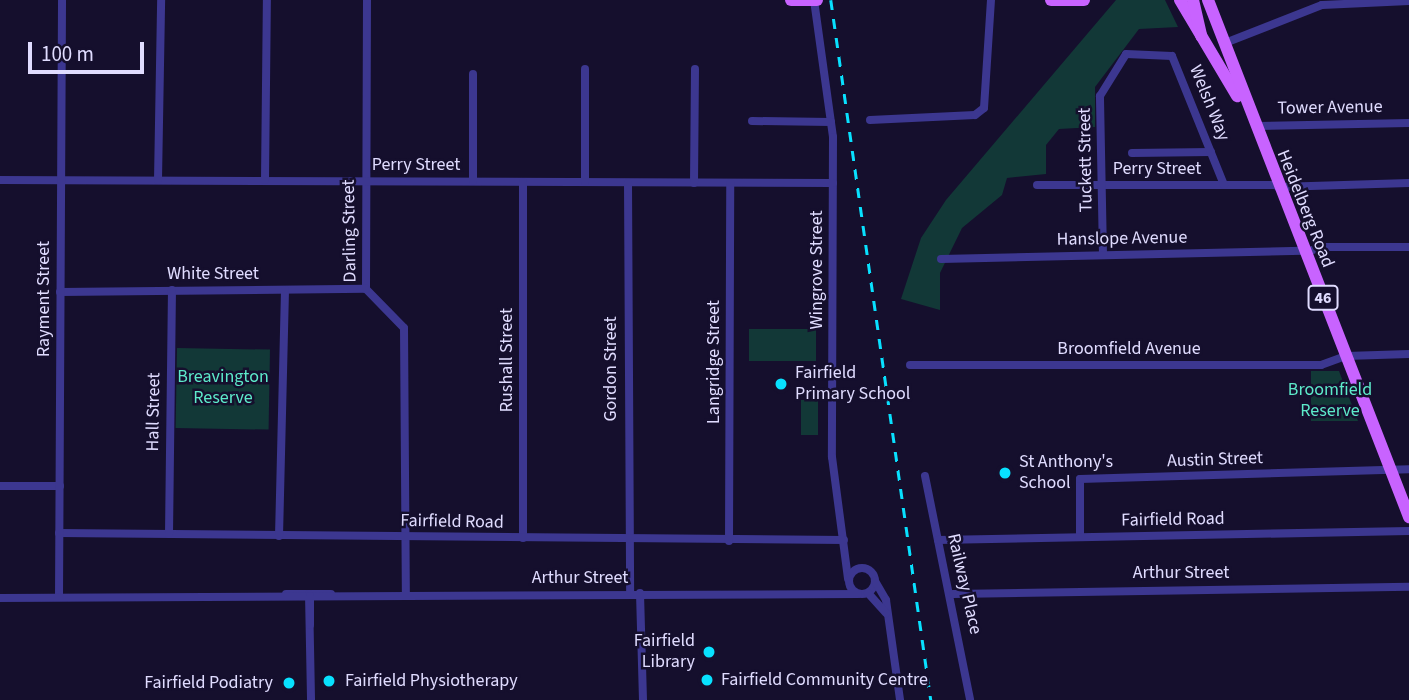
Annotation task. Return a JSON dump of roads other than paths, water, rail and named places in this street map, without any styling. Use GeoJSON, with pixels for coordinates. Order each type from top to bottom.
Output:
{"type":"FeatureCollection","features":[{"type":"Feature","properties":{"kind":"main road"},"geometry":{"type":"LineString","coordinates":[[791,0],[815,0]]}},
{"type":"Feature","properties":{"kind":"main road"},"geometry":{"type":"LineString","coordinates":[[1051,0],[1084,0]]}},
{"type":"Feature","properties":{"kind":"main road","name":"Heidelberg Road"},"geometry":{"type":"LineString","coordinates":[[1180,0],[1246,110]]}},
{"type":"Feature","properties":{"kind":"main road"},"geometry":{"type":"LineString","coordinates":[[1193,0],[1202,40],[1221,43],[1230,85]]}},
{"type":"Feature","properties":{"kind":"main road","name":"Heidelberg Road"},"geometry":{"type":"LineString","coordinates":[[1208,0],[1246,110],[1409,516]]}},
{"type":"Feature","properties":{"kind":"street","name":"Rayment Street"},"geometry":{"type":"LineString","coordinates":[[59,597],[62,0]]}},
{"type":"Feature","properties":{"kind":"street"},"geometry":{"type":"LineString","coordinates":[[158,180],[161,0]]}},
{"type":"Feature","properties":{"kind":"street"},"geometry":{"type":"LineString","coordinates":[[265,180],[267,0]]}},
{"type":"Feature","properties":{"kind":"street","name":"Darling Street"},"geometry":{"type":"LineString","coordinates":[[367,0],[366,289],[404,328],[403,595]]}},
{"type":"Feature","properties":{"kind":"street","name":"Wingrove Street"},"geometry":{"type":"LineString","coordinates":[[815,0],[831,122],[832,457],[848,581]]}},
{"type":"Feature","properties":{"kind":"street"},"geometry":{"type":"LineString","coordinates":[[870,120],[975,115],[984,108],[991,0]]}},
{"type":"Feature","properties":{"kind":"street"},"geometry":{"type":"LineString","coordinates":[[1221,43],[1322,5],[1409,1]]}},
{"type":"Feature","properties":{"kind":"street","name":"Welsh Way"},"geometry":{"type":"LineString","coordinates":[[1118,71],[1131,51],[1169,53],[1224,185]]}},
{"type":"Feature","properties":{"kind":"street"},"geometry":{"type":"LineString","coordinates":[[585,69],[585,182]]}},
{"type":"Feature","properties":{"kind":"street"},"geometry":{"type":"LineString","coordinates":[[694,183],[695,69]]}},
{"type":"Feature","properties":{"kind":"street","name":"Tuckett Street"},"geometry":{"type":"LineString","coordinates":[[1103,255],[1100,96],[1118,71]]}},
{"type":"Feature","properties":{"kind":"street"},"geometry":{"type":"LineString","coordinates":[[472,181],[473,74]]}},
{"type":"Feature","properties":{"kind":"street"},"geometry":{"type":"LineString","coordinates":[[752,121],[831,122]]}},
{"type":"Feature","properties":{"kind":"street","name":"Tower Avenue"},"geometry":{"type":"LineString","coordinates":[[1253,126],[1409,122]]}},
{"type":"Feature","properties":{"kind":"street"},"geometry":{"type":"LineString","coordinates":[[1132,153],[1212,152]]}},
{"type":"Feature","properties":{"kind":"street","name":"Perry Street"},"geometry":{"type":"LineString","coordinates":[[0,180],[833,183]]}},
{"type":"Feature","properties":{"kind":"street","name":"Rushall Street"},"geometry":{"type":"LineString","coordinates":[[523,182],[523,538]]}},
{"type":"Feature","properties":{"kind":"street","name":"Gordon Street"},"geometry":{"type":"LineString","coordinates":[[627,593],[628,183]]}},
{"type":"Feature","properties":{"kind":"street","name":"Langridge Street"},"geometry":{"type":"LineString","coordinates":[[729,541],[730,183]]}},
{"type":"Feature","properties":{"kind":"street","name":"Perry Street"},"geometry":{"type":"LineString","coordinates":[[1037,185],[1277,186],[1409,183]]}},
{"type":"Feature","properties":{"kind":"street","name":"Hanslope Avenue"},"geometry":{"type":"LineString","coordinates":[[941,259],[1304,252],[1321,247],[1409,247]]}},
{"type":"Feature","properties":{"kind":"street","name":"White Street"},"geometry":{"type":"LineString","coordinates":[[60,292],[366,289]]}},
{"type":"Feature","properties":{"kind":"street","name":"Hall Street"},"geometry":{"type":"LineString","coordinates":[[169,534],[172,290]]}},
{"type":"Feature","properties":{"kind":"street"},"geometry":{"type":"LineString","coordinates":[[279,536],[285,290]]}},
{"type":"Feature","properties":{"kind":"street","name":"Broomfield Avenue"},"geometry":{"type":"LineString","coordinates":[[911,365],[1314,365],[1346,356],[1409,354]]}},
{"type":"Feature","properties":{"kind":"street","name":"Austin Street"},"geometry":{"type":"LineString","coordinates":[[1080,537],[1080,480],[1409,470]]}},
{"type":"Feature","properties":{"kind":"street","name":"Railway Place"},"geometry":{"type":"LineString","coordinates":[[925,476],[937,540],[953,594],[970,700]]}},
{"type":"Feature","properties":{"kind":"street"},"geometry":{"type":"LineString","coordinates":[[0,486],[60,486]]}},
{"type":"Feature","properties":{"kind":"street","name":"Fairfield Road"},"geometry":{"type":"LineString","coordinates":[[937,540],[1409,531]]}},
{"type":"Feature","properties":{"kind":"street","name":"Fairfield Road"},"geometry":{"type":"LineString","coordinates":[[59,533],[844,540]]}},
{"type":"Feature","properties":{"kind":"street","name":"Wingrove Street"},"geometry":{"type":"LineString","coordinates":[[844,540],[860,567],[875,581]]}},
{"type":"Feature","properties":{"kind":"street"},"geometry":{"type":"LineString","coordinates":[[858,594],[848,581],[860,567]]}},
{"type":"Feature","properties":{"kind":"street","name":"Arthur Street"},"geometry":{"type":"LineString","coordinates":[[825,593],[848,581]]}},
{"type":"Feature","properties":{"kind":"street"},"geometry":{"type":"LineString","coordinates":[[875,581],[868,593],[888,616]]}},
{"type":"Feature","properties":{"kind":"street"},"geometry":{"type":"LineString","coordinates":[[875,581],[888,616],[900,700]]}},
{"type":"Feature","properties":{"kind":"street","name":"Arthur Street"},"geometry":{"type":"LineString","coordinates":[[953,594],[1409,587]]}},
{"type":"Feature","properties":{"kind":"street"},"geometry":{"type":"LineString","coordinates":[[643,593],[643,700]]}},
{"type":"Feature","properties":{"kind":"street","name":"Arthur Street"},"geometry":{"type":"LineString","coordinates":[[0,598],[868,593]]}},
{"type":"Feature","properties":{"kind":"street"},"geometry":{"type":"LineString","coordinates":[[310,598],[311,700]]}},
{"type":"Feature","properties":{"kind":"railway"},"geometry":{"type":"LineString","coordinates":[[831,0],[931,700]]}},
{"type":"Feature","properties":{"kind":"place","name":"Fairfield Primary School"},"geometry":{"type":"Point","coordinates":[781,384]}},
{"type":"Feature","properties":{"kind":"place","name":"St Anthony's School"},"geometry":{"type":"Point","coordinates":[1005,473]}},
{"type":"Feature","properties":{"kind":"place","name":"Fairfield Library"},"geometry":{"type":"Point","coordinates":[709,652]}},
{"type":"Feature","properties":{"kind":"place","name":"Fairfield Community Centre"},"geometry":{"type":"Point","coordinates":[707,680]}},
{"type":"Feature","properties":{"kind":"place","name":"Fairfield Physiotherapy"},"geometry":{"type":"Point","coordinates":[329,681]}},
{"type":"Feature","properties":{"kind":"place","name":"Fairfield Podiatry"},"geometry":{"type":"Point","coordinates":[289,683]}},
{"type":"Feature","properties":{"kind":"park label","name":"Breavington Reserve"},"geometry":{"type":"Point","coordinates":[223,388]}},
{"type":"Feature","properties":{"kind":"park label","name":"Broomfield Reserve"},"geometry":{"type":"Point","coordinates":[1330,401]}}]}
